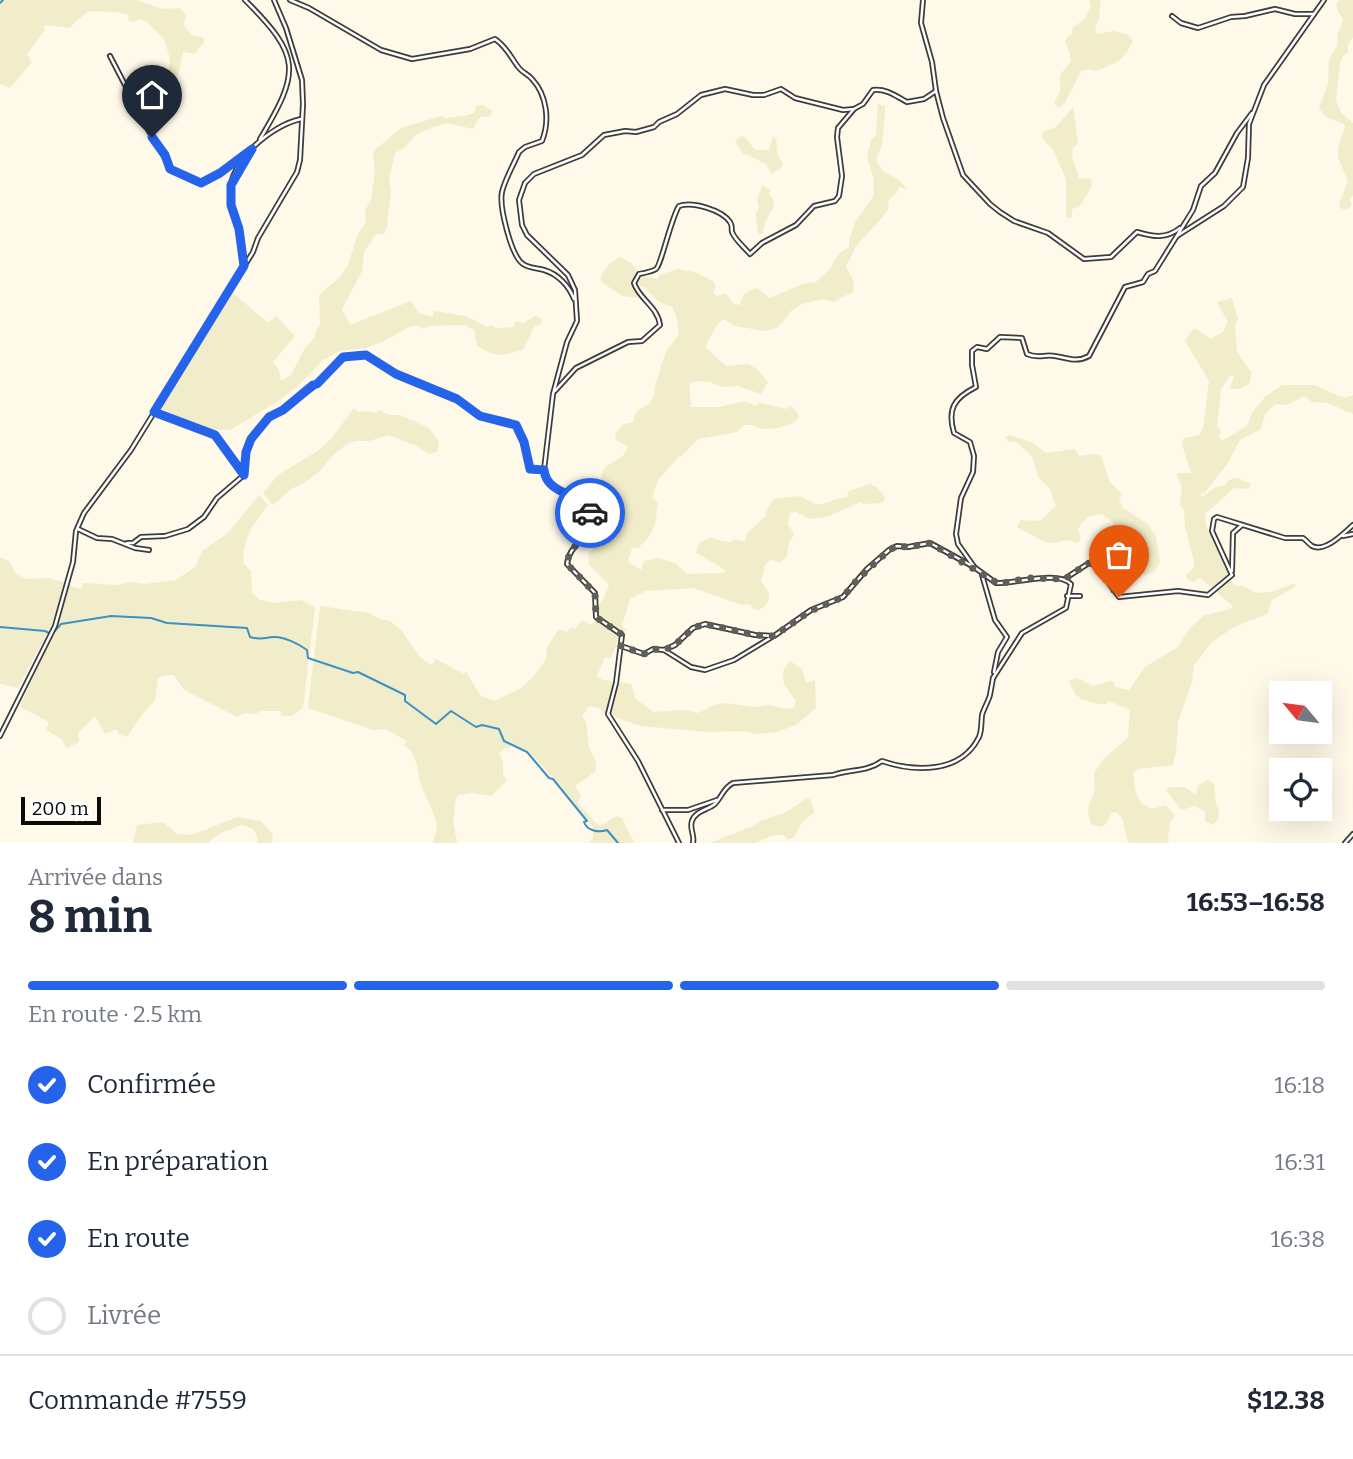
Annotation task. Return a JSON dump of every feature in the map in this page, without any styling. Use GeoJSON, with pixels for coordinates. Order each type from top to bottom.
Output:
{"type":"FeatureCollection","features":[{"type":"Feature","properties":{"kind":"street"},"geometry":{"type":"LineString","coordinates":[[245,0],[268,21],[284,43],[290,64],[287,89],[258,143]]}},
{"type":"Feature","properties":{"kind":"street"},"geometry":{"type":"LineString","coordinates":[[0,736],[55,626],[73,562],[76,531],[84,513],[131,450],[244,266],[297,172],[304,92],[300,69],[274,0]]}},
{"type":"Feature","properties":{"kind":"street"},"geometry":{"type":"LineString","coordinates":[[290,0],[309,8],[381,50],[412,59],[470,50],[495,39],[502,44],[520,68],[533,79],[541,94],[547,118],[542,141],[519,152],[501,193],[505,222],[516,259],[526,266],[546,270],[559,277],[575,302]]}},
{"type":"Feature","properties":{"kind":"street"},"geometry":{"type":"LineString","coordinates":[[923,0],[921,23],[943,118],[959,167],[990,204],[1014,221],[1048,233],[1084,260],[1111,257],[1137,232],[1153,237],[1171,235],[1182,226]]}},
{"type":"Feature","properties":{"kind":"street"},"geometry":{"type":"LineString","coordinates":[[1174,238],[1224,206],[1243,187],[1246,178],[1249,124],[1264,85],[1324,0]]}},
{"type":"Feature","properties":{"kind":"street"},"geometry":{"type":"LineString","coordinates":[[1320,5],[1330,0]]}},
{"type":"Feature","properties":{"kind":"street"},"geometry":{"type":"LineString","coordinates":[[1172,16],[1181,23],[1198,28],[1231,17],[1275,9],[1295,14],[1314,14]]}},
{"type":"Feature","properties":{"kind":"street"},"geometry":{"type":"LineString","coordinates":[[110,56],[173,171],[196,182],[204,182],[252,149],[277,127],[301,119]]}},
{"type":"Feature","properties":{"kind":"street"},"geometry":{"type":"LineString","coordinates":[[679,843],[638,761],[608,714],[615,690],[621,634],[606,626],[595,615],[595,593],[567,564],[574,547],[586,535],[590,520],[588,509],[556,489],[545,476],[553,394],[567,342],[577,321],[575,290],[568,275],[527,235],[522,225],[519,200],[525,183],[534,174],[582,155],[604,135],[654,128],[701,95],[725,89],[764,95],[781,89],[795,97],[831,109],[854,109]]}},
{"type":"Feature","properties":{"kind":"street"},"geometry":{"type":"LineString","coordinates":[[553,394],[576,368],[628,342],[642,341],[660,325],[661,320],[637,291],[634,283],[639,274],[656,269],[660,265],[667,232],[679,206],[702,205],[725,218],[730,222],[736,239],[750,254],[762,243],[796,225],[814,206],[835,201],[839,196],[842,176],[838,128],[854,109],[863,104],[873,90],[895,95],[907,102],[924,99],[936,91]]}},
{"type":"Feature","properties":{"kind":"street"},"geometry":{"type":"LineString","coordinates":[[975,568],[958,544],[956,534],[961,498],[973,472],[974,456],[970,442],[954,433],[950,419],[958,400],[964,393],[976,387],[972,351],[977,347],[987,349],[995,339],[1008,336],[1022,338],[1027,354],[1036,358],[1053,355],[1076,360],[1089,356],[1125,288],[1143,282],[1148,274],[1155,271],[1193,210],[1201,186],[1215,173],[1237,133],[1252,113]]}},
{"type":"Feature","properties":{"kind":"street"},"geometry":{"type":"LineString","coordinates":[[244,266],[239,229],[231,205],[231,185],[252,149]]}},
{"type":"Feature","properties":{"kind":"street"},"geometry":{"type":"LineString","coordinates":[[76,531],[79,528],[93,537],[132,543],[140,537],[165,536],[188,529],[204,517],[217,498],[244,475],[247,448],[269,417],[283,410],[317,384],[343,357],[362,354],[396,374],[457,399],[480,416],[516,425],[524,442],[530,469],[544,470]]}},
{"type":"Feature","properties":{"kind":"street"},"geometry":{"type":"LineString","coordinates":[[154,412],[217,437],[244,475]]}},
{"type":"Feature","properties":{"kind":"street"},"geometry":{"type":"LineString","coordinates":[[1232,575],[1212,531],[1212,524],[1217,517],[1291,539],[1303,538],[1313,547],[1321,547],[1341,536],[1353,525]]}},
{"type":"Feature","properties":{"kind":"street"},"geometry":{"type":"LineString","coordinates":[[621,646],[644,654],[653,649],[664,650],[691,667],[705,670],[734,660],[810,611],[843,597],[867,569],[894,547],[930,543],[999,584],[1028,578],[1065,579],[1088,563],[1096,566],[1119,597],[1178,591],[1208,595],[1232,575],[1233,533],[1242,526]]}},
{"type":"Feature","properties":{"kind":"street"},"geometry":{"type":"LineString","coordinates":[[1341,536],[1353,534]]}},
{"type":"Feature","properties":{"kind":"street"},"geometry":{"type":"LineString","coordinates":[[127,543],[131,547],[149,550]]}},
{"type":"Feature","properties":{"kind":"street"},"geometry":{"type":"LineString","coordinates":[[693,843],[695,837],[692,821],[697,814],[713,806],[729,785],[833,775],[868,769],[882,761],[892,766],[934,768],[948,765],[974,747],[980,735],[982,713],[989,699],[998,652],[1007,637],[992,611],[981,572]]}},
{"type":"Feature","properties":{"kind":"street"},"geometry":{"type":"LineString","coordinates":[[993,678],[1022,633],[1066,608],[1071,586],[1065,579]]}},
{"type":"Feature","properties":{"kind":"street"},"geometry":{"type":"LineString","coordinates":[[1067,596],[1080,596]]}},
{"type":"Feature","properties":{"kind":"street"},"geometry":{"type":"LineString","coordinates":[[664,650],[681,640],[693,628],[705,624],[755,635],[774,636]]}},
{"type":"Feature","properties":{"kind":"street"},"geometry":{"type":"LineString","coordinates":[[662,810],[688,810],[718,800]]}},
{"type":"Feature","properties":{"kind":"street"},"geometry":{"type":"LineString","coordinates":[[1345,843],[1353,834]]}},
{"type":"Feature","properties":{"kind":"shaded area"},"geometry":{"type":"Polygon","coordinates":[[[0,0],[137,0],[162,9],[180,8],[186,15],[186,29],[194,36],[203,37],[204,42],[195,54],[183,52],[178,76],[169,81],[170,59],[164,39],[147,22],[139,19],[133,22],[128,20],[129,15],[116,12],[88,11],[69,28],[45,25],[44,31],[27,54],[32,62],[10,88],[0,84],[0,0]]]}},
{"type":"Feature","properties":{"kind":"shaded area"},"geometry":{"type":"Polygon","coordinates":[[[1089,0],[1101,0],[1099,19],[1095,27],[1097,34],[1114,31],[1128,35],[1133,41],[1119,61],[1097,71],[1081,71],[1065,103],[1059,108],[1054,103],[1060,91],[1060,75],[1071,61],[1065,43],[1067,37],[1072,34],[1073,27],[1084,20],[1091,6],[1089,0]]]}},
{"type":"Feature","properties":{"kind":"shaded area"},"geometry":{"type":"Polygon","coordinates":[[[1339,0],[1353,0],[1353,37],[1348,45],[1348,53],[1340,63],[1336,100],[1341,113],[1353,123],[1352,206],[1345,210],[1339,207],[1339,204],[1348,181],[1338,157],[1338,148],[1345,127],[1344,124],[1326,117],[1319,108],[1328,84],[1329,60],[1337,46],[1343,19],[1336,4],[1339,0]]]}},
{"type":"Feature","properties":{"kind":"shaded area"},"geometry":{"type":"Polygon","coordinates":[[[878,104],[885,106],[885,113],[877,163],[883,171],[908,189],[899,187],[889,199],[888,209],[882,218],[856,246],[846,267],[854,281],[853,292],[833,302],[823,299],[802,304],[791,311],[776,328],[765,331],[734,326],[724,319],[716,326],[705,347],[726,366],[748,364],[757,369],[768,382],[761,394],[738,386],[722,387],[710,382],[696,381],[689,384],[691,407],[719,407],[745,401],[756,406],[760,403],[787,409],[790,405],[799,418],[791,424],[777,428],[762,429],[744,425],[737,432],[698,439],[658,480],[652,498],[658,502],[655,525],[638,548],[632,548],[628,562],[641,570],[644,561],[658,558],[675,563],[687,574],[724,573],[719,566],[696,553],[700,542],[711,537],[730,542],[734,539],[745,542],[746,534],[766,516],[766,511],[774,499],[800,496],[815,504],[823,504],[847,497],[849,491],[870,484],[878,488],[885,498],[882,503],[861,502],[826,517],[810,519],[796,512],[790,513],[788,524],[794,534],[787,556],[780,563],[770,559],[765,565],[761,581],[769,593],[769,599],[759,610],[753,609],[750,604],[742,605],[693,588],[646,591],[630,599],[622,626],[627,630],[620,632],[602,622],[596,615],[597,607],[609,585],[589,565],[588,554],[609,527],[610,506],[601,477],[605,467],[623,456],[628,447],[616,440],[615,434],[624,424],[634,422],[637,411],[649,404],[666,351],[679,335],[672,307],[659,302],[644,287],[638,286],[638,282],[643,276],[658,279],[659,275],[678,269],[695,272],[713,281],[716,286],[713,293],[717,296],[725,293],[734,304],[740,305],[744,294],[753,289],[757,288],[770,298],[802,284],[816,282],[829,270],[839,253],[849,247],[855,222],[873,197],[874,180],[867,157],[871,140],[876,135],[878,104]]]}},
{"type":"Feature","properties":{"kind":"shaded area"},"geometry":{"type":"Polygon","coordinates":[[[477,105],[483,105],[492,111],[491,116],[481,117],[473,129],[447,123],[434,127],[417,134],[395,153],[389,178],[391,191],[387,226],[384,234],[376,234],[364,252],[362,271],[342,309],[350,325],[411,301],[419,313],[433,316],[434,311],[465,316],[488,327],[513,327],[516,321],[524,323],[535,316],[539,317],[543,321],[539,326],[535,325],[523,350],[501,355],[490,353],[477,346],[474,330],[465,325],[421,329],[420,326],[411,326],[366,348],[340,351],[323,360],[280,400],[230,430],[209,430],[160,408],[233,293],[268,323],[276,316],[295,336],[273,362],[279,370],[281,381],[291,375],[320,325],[319,295],[341,276],[348,265],[357,236],[366,222],[365,211],[371,199],[375,172],[375,150],[401,128],[441,116],[446,118],[469,115],[474,113],[477,105]]]}},
{"type":"Feature","properties":{"kind":"shaded area"},"geometry":{"type":"Polygon","coordinates":[[[1073,107],[1078,143],[1073,148],[1072,156],[1079,178],[1091,179],[1092,186],[1079,207],[1072,209],[1072,218],[1067,218],[1066,179],[1053,150],[1042,138],[1042,132],[1056,127],[1073,107]]]}},
{"type":"Feature","properties":{"kind":"shaded area"},"geometry":{"type":"Polygon","coordinates":[[[741,136],[745,137],[755,150],[769,150],[773,136],[776,138],[778,156],[783,163],[781,168],[771,174],[766,164],[744,155],[735,141],[741,136]]]}},
{"type":"Feature","properties":{"kind":"shaded area"},"geometry":{"type":"Polygon","coordinates":[[[762,185],[771,190],[769,194],[774,200],[763,233],[758,235],[756,213],[762,185]]]}},
{"type":"Feature","properties":{"kind":"shaded area"},"geometry":{"type":"Polygon","coordinates":[[[620,257],[638,271],[631,284],[637,298],[623,296],[601,282],[601,276],[609,264],[620,257]]]}},
{"type":"Feature","properties":{"kind":"shaded area"},"geometry":{"type":"Polygon","coordinates":[[[1232,298],[1238,319],[1235,326],[1237,352],[1252,373],[1249,384],[1240,389],[1230,389],[1234,376],[1230,376],[1221,389],[1217,427],[1221,430],[1219,436],[1222,441],[1247,426],[1253,411],[1265,397],[1282,385],[1314,385],[1344,398],[1353,395],[1353,414],[1328,403],[1312,402],[1305,396],[1286,405],[1275,404],[1265,414],[1261,429],[1240,440],[1228,463],[1203,495],[1203,492],[1201,494],[1202,497],[1216,487],[1225,485],[1228,480],[1237,478],[1251,484],[1248,489],[1234,488],[1205,514],[1206,525],[1230,575],[1213,588],[1200,578],[1193,582],[1187,579],[1186,575],[1194,567],[1194,561],[1184,511],[1180,505],[1182,487],[1177,476],[1179,473],[1191,473],[1182,445],[1184,438],[1199,435],[1203,429],[1209,381],[1185,341],[1193,329],[1210,339],[1223,332],[1228,322],[1217,302],[1232,298]]]}},
{"type":"Feature","properties":{"kind":"shaded area"},"geometry":{"type":"Polygon","coordinates":[[[354,408],[359,412],[370,411],[376,414],[379,410],[389,415],[400,415],[429,428],[439,442],[437,452],[429,454],[389,435],[369,441],[356,441],[347,444],[333,455],[320,471],[291,489],[273,505],[263,493],[278,475],[319,450],[332,438],[354,408]]]}},
{"type":"Feature","properties":{"kind":"shaded area"},"geometry":{"type":"Polygon","coordinates":[[[1010,435],[1033,443],[1046,453],[1075,449],[1079,456],[1101,456],[1110,482],[1122,494],[1119,500],[1123,508],[1148,524],[1156,537],[1160,562],[1154,572],[1145,575],[1131,567],[1113,547],[1110,541],[1114,523],[1102,514],[1090,516],[1081,524],[1078,529],[1081,539],[1077,543],[1067,540],[1045,542],[1017,527],[1021,520],[1040,521],[1056,506],[1050,489],[1038,477],[1032,456],[1016,442],[1008,441],[1005,437],[1010,435]]]}},
{"type":"Feature","properties":{"kind":"shaded area"},"geometry":{"type":"Polygon","coordinates":[[[259,495],[268,505],[252,527],[246,540],[243,558],[244,564],[251,571],[252,593],[260,600],[273,603],[301,600],[315,607],[303,708],[292,716],[282,716],[280,711],[261,711],[237,717],[184,690],[174,675],[165,675],[158,678],[155,700],[127,737],[119,734],[116,729],[105,734],[95,716],[78,733],[79,742],[67,748],[61,739],[46,730],[49,722],[20,707],[58,622],[68,585],[81,589],[83,583],[118,585],[176,580],[196,566],[202,551],[228,533],[259,495]]]}},
{"type":"Feature","properties":{"kind":"shaded area"},"geometry":{"type":"Polygon","coordinates":[[[0,557],[9,561],[16,574],[26,579],[48,578],[64,582],[50,628],[18,688],[0,684],[0,557]]]}},
{"type":"Feature","properties":{"kind":"shaded area"},"geometry":{"type":"Polygon","coordinates":[[[1230,579],[1234,585],[1243,586],[1256,593],[1272,592],[1292,584],[1295,584],[1295,587],[1272,600],[1267,614],[1234,627],[1212,642],[1194,665],[1192,682],[1178,722],[1173,765],[1138,769],[1133,773],[1136,793],[1141,803],[1152,809],[1166,805],[1175,816],[1170,822],[1169,843],[1128,843],[1123,821],[1118,813],[1112,812],[1106,824],[1100,827],[1091,824],[1088,813],[1095,790],[1094,773],[1104,759],[1128,737],[1130,710],[1109,701],[1100,704],[1083,700],[1075,694],[1069,681],[1077,678],[1093,686],[1111,681],[1115,687],[1129,690],[1145,667],[1178,647],[1189,629],[1203,616],[1232,608],[1233,606],[1216,592],[1216,589],[1230,579]]]}},
{"type":"Feature","properties":{"kind":"shaded area"},"geometry":{"type":"Polygon","coordinates":[[[320,606],[369,613],[390,621],[402,631],[420,657],[431,665],[436,659],[464,674],[466,672],[480,695],[494,701],[520,689],[532,678],[546,659],[547,647],[559,629],[567,632],[572,627],[575,629],[582,620],[591,625],[596,619],[619,634],[614,652],[610,658],[605,657],[597,676],[615,682],[605,714],[599,708],[589,706],[582,717],[586,722],[596,771],[575,786],[581,796],[577,802],[595,822],[600,826],[617,816],[622,818],[634,843],[589,843],[593,838],[593,828],[561,786],[528,751],[512,744],[509,749],[505,747],[499,754],[507,781],[491,796],[472,793],[458,795],[453,822],[457,843],[433,843],[436,820],[420,782],[416,762],[411,751],[404,745],[407,741],[385,729],[373,730],[308,708],[320,606]]]}},
{"type":"Feature","properties":{"kind":"shaded area"},"geometry":{"type":"Polygon","coordinates":[[[790,661],[802,669],[806,683],[815,680],[816,708],[796,725],[777,732],[753,734],[746,731],[710,732],[640,726],[609,712],[620,682],[631,684],[636,699],[653,712],[684,710],[698,713],[714,705],[726,703],[789,709],[794,707],[796,701],[784,684],[784,669],[790,661]]]}},
{"type":"Feature","properties":{"kind":"shaded area"},"geometry":{"type":"Polygon","coordinates":[[[1208,780],[1214,784],[1219,811],[1218,819],[1213,825],[1205,821],[1205,811],[1195,806],[1181,810],[1166,790],[1169,787],[1185,787],[1196,795],[1198,785],[1208,780]]]}},
{"type":"Feature","properties":{"kind":"shaded area"},"geometry":{"type":"Polygon","coordinates":[[[810,799],[815,812],[802,822],[794,838],[773,835],[756,843],[710,843],[786,812],[810,799]]]}},
{"type":"Feature","properties":{"kind":"shaded area"},"geometry":{"type":"Polygon","coordinates":[[[237,817],[261,821],[273,835],[272,843],[257,843],[253,829],[242,825],[221,833],[207,843],[133,843],[137,825],[163,822],[177,834],[192,835],[237,817]]]}},
{"type":"Feature","properties":{"kind":"waterway"},"geometry":{"type":"LineString","coordinates":[[0,3],[3,0]]}},
{"type":"Feature","properties":{"kind":"waterway"},"geometry":{"type":"LineString","coordinates":[[53,633],[61,624],[111,616],[247,628],[250,637],[286,639],[307,650],[308,658],[353,673],[358,672],[405,695],[405,701],[436,724],[451,711],[476,727],[482,725],[499,729],[504,741],[527,752],[549,778],[553,779],[587,821],[584,822],[590,829],[607,830],[618,843]]}},
{"type":"Feature","properties":{"kind":"waterway"},"geometry":{"type":"LineString","coordinates":[[0,627],[49,633]]}},
{"type":"Feature","properties":{"kind":"way so far"},"geometry":{"type":"LineString","coordinates":[[590,513],[586,535],[574,547],[567,564],[595,593],[596,617],[621,634],[621,646],[644,654],[653,649],[664,650],[675,645],[697,625],[720,626],[755,635],[774,636],[817,607],[843,597],[867,569],[897,546],[930,543],[999,584],[1028,578],[1065,579],[1085,564],[1093,564],[1119,597]]}},
{"type":"Feature","properties":{"kind":"route"},"geometry":{"type":"LineString","coordinates":[[152,137],[165,155],[170,169],[201,183],[220,173],[252,149],[234,176],[230,194],[239,229],[244,266],[154,412],[215,435],[244,475],[247,448],[269,417],[283,410],[317,384],[343,357],[366,355],[396,374],[457,399],[480,416],[516,425],[524,442],[530,469],[544,470],[553,486],[585,505],[590,513]]}}]}
